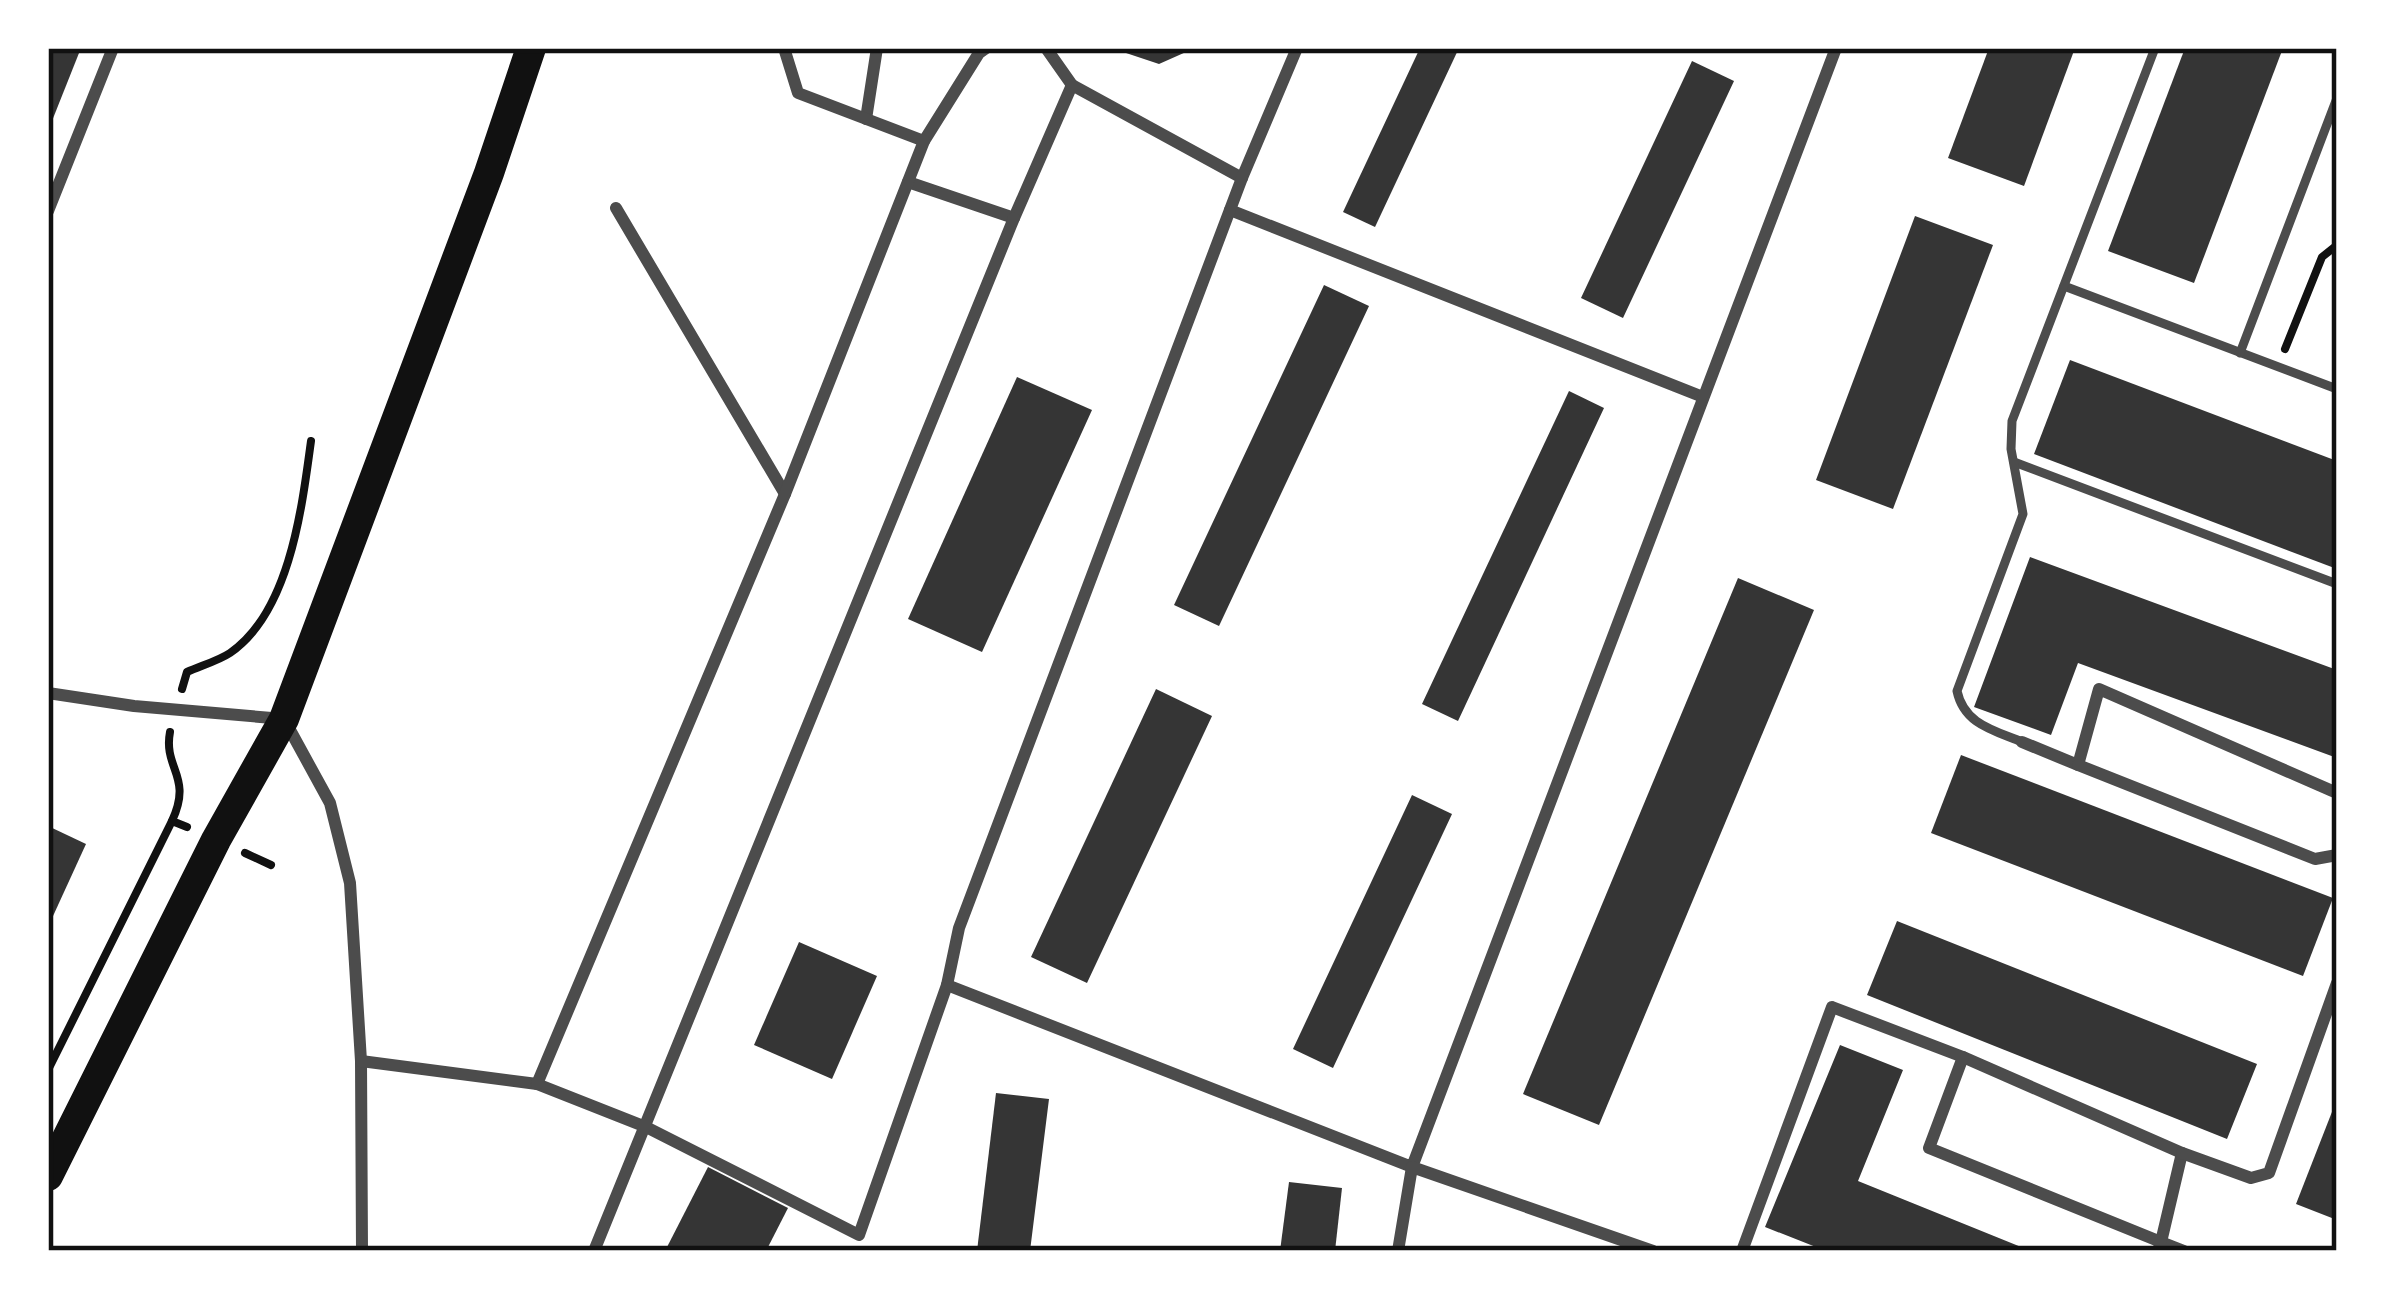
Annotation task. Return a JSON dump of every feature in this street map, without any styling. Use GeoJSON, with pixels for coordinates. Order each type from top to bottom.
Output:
{"type":"FeatureCollection","features":[{"type":"Feature","properties":{"kind":"main road"},"geometry":{"type":"LineString","coordinates":[[48,1176],[216,839],[284,719],[489,173],[531,48]]}},
{"type":"Feature","properties":{"kind":"street"},"geometry":{"type":"LineString","coordinates":[[48,211],[113,48]]}},
{"type":"Feature","properties":{"kind":"street"},"geometry":{"type":"LineString","coordinates":[[784,48],[798,94],[924,141]]}},
{"type":"Feature","properties":{"kind":"street"},"geometry":{"type":"LineString","coordinates":[[866,119],[877,48]]}},
{"type":"Feature","properties":{"kind":"street"},"geometry":{"type":"LineString","coordinates":[[537,1084],[784,494],[924,141],[986,48]]}},
{"type":"Feature","properties":{"kind":"street"},"geometry":{"type":"LineString","coordinates":[[1046,48],[1072,85],[1242,178]]}},
{"type":"Feature","properties":{"kind":"street"},"geometry":{"type":"LineString","coordinates":[[854,1251],[947,985],[959,928],[1242,178],[1297,48]]}},
{"type":"Feature","properties":{"kind":"street"},"geometry":{"type":"LineString","coordinates":[[1398,1251],[1412,1167],[1836,48]]}},
{"type":"Feature","properties":{"kind":"street"},"geometry":{"type":"LineString","coordinates":[[594,1251],[1072,85]]}},
{"type":"Feature","properties":{"kind":"street"},"geometry":{"type":"LineString","coordinates":[[908,182],[1014,218]]}},
{"type":"Feature","properties":{"kind":"street"},"geometry":{"type":"LineString","coordinates":[[616,208],[784,494]]}},
{"type":"Feature","properties":{"kind":"street"},"geometry":{"type":"LineString","coordinates":[[1230,210],[1703,397]]}},
{"type":"Feature","properties":{"kind":"street"},"geometry":{"type":"LineString","coordinates":[[2078,765],[2098,689],[2337,794]]}},
{"type":"Feature","properties":{"kind":"street"},"geometry":{"type":"LineString","coordinates":[[48,693],[284,719],[330,803],[350,883],[362,1060],[362,1251]]}},
{"type":"Feature","properties":{"kind":"street"},"geometry":{"type":"LineString","coordinates":[[2022,742],[2315,860],[2337,855]]}},
{"type":"Feature","properties":{"kind":"street"},"geometry":{"type":"LineString","coordinates":[[1742,1251],[1832,1006],[1963,1057],[2182,1154],[2251,1178],[2269,1173],[2337,983]]}},
{"type":"Feature","properties":{"kind":"street"},"geometry":{"type":"LineString","coordinates":[[947,985],[1412,1167],[1653,1251]]}},
{"type":"Feature","properties":{"kind":"street"},"geometry":{"type":"LineString","coordinates":[[1963,1057],[1929,1148],[2159,1246],[2184,1251]]}},
{"type":"Feature","properties":{"kind":"street"},"geometry":{"type":"LineString","coordinates":[[362,1060],[537,1084],[646,1127],[859,1235]]}},
{"type":"Feature","properties":{"kind":"street"},"geometry":{"type":"LineString","coordinates":[[2159,1246],[2182,1154]]}},
{"type":"Feature","properties":{"kind":"lane"},"geometry":{"type":"LineString","coordinates":[[2022,742],[1968,717],[1957,691],[2020,524],[2023,500],[2014,462],[2012,421],[2155,48]]}},
{"type":"Feature","properties":{"kind":"lane"},"geometry":{"type":"LineString","coordinates":[[2240,352],[2337,98]]}},
{"type":"Feature","properties":{"kind":"lane"},"geometry":{"type":"LineString","coordinates":[[2064,286],[2337,389]]}},
{"type":"Feature","properties":{"kind":"lane"},"geometry":{"type":"LineString","coordinates":[[2014,462],[2337,584]]}},
{"type":"Feature","properties":{"kind":"path"},"geometry":{"type":"LineString","coordinates":[[2278,367],[2322,256],[2337,244]]}},
{"type":"Feature","properties":{"kind":"path"},"geometry":{"type":"LineString","coordinates":[[48,1070],[182,798],[178,771],[167,749],[187,672],[230,653],[257,625],[286,568],[302,510],[311,441]]}},
{"type":"Feature","properties":{"kind":"path"},"geometry":{"type":"LineString","coordinates":[[172,820],[271,865]]}},
{"type":"Feature","properties":{"kind":"building"},"geometry":{"type":"Polygon","coordinates":[[[48,48],[81,48],[48,131],[48,48]]]}},
{"type":"Feature","properties":{"kind":"building"},"geometry":{"type":"Polygon","coordinates":[[[1111,48],[1195,48],[1159,64],[1111,48]]]}},
{"type":"Feature","properties":{"kind":"building"},"geometry":{"type":"Polygon","coordinates":[[[1420,48],[1459,48],[1375,227],[1343,212],[1420,48]]]}},
{"type":"Feature","properties":{"kind":"building"},"geometry":{"type":"Polygon","coordinates":[[[1989,48],[2075,48],[2024,186],[1948,158],[1989,48]]]}},
{"type":"Feature","properties":{"kind":"building"},"geometry":{"type":"Polygon","coordinates":[[[2185,48],[2283,48],[2194,283],[2108,251],[2185,48]]]}},
{"type":"Feature","properties":{"kind":"building"},"geometry":{"type":"Polygon","coordinates":[[[1692,61],[1734,81],[1623,318],[1581,298],[1692,61]]]}},
{"type":"Feature","properties":{"kind":"building"},"geometry":{"type":"Polygon","coordinates":[[[1915,216],[1993,245],[1893,509],[1816,480],[1915,216]]]}},
{"type":"Feature","properties":{"kind":"building"},"geometry":{"type":"Polygon","coordinates":[[[1324,285],[1369,306],[1219,626],[1174,605],[1324,285]]]}},
{"type":"Feature","properties":{"kind":"building"},"geometry":{"type":"Polygon","coordinates":[[[2070,360],[2337,461],[2337,569],[2034,454],[2070,360]]]}},
{"type":"Feature","properties":{"kind":"building"},"geometry":{"type":"Polygon","coordinates":[[[1017,377],[1092,410],[982,652],[908,619],[1017,377]]]}},
{"type":"Feature","properties":{"kind":"building"},"geometry":{"type":"Polygon","coordinates":[[[1569,391],[1604,408],[1458,721],[1422,704],[1569,391]]]}},
{"type":"Feature","properties":{"kind":"building"},"geometry":{"type":"Polygon","coordinates":[[[2030,557],[2337,670],[2337,758],[2078,663],[2051,735],[1974,707],[2030,557]]]}},
{"type":"Feature","properties":{"kind":"building"},"geometry":{"type":"Polygon","coordinates":[[[1738,578],[1814,610],[1599,1125],[1523,1094],[1738,578]]]}},
{"type":"Feature","properties":{"kind":"building"},"geometry":{"type":"Polygon","coordinates":[[[1156,689],[1212,716],[1087,983],[1031,957],[1156,689]]]}},
{"type":"Feature","properties":{"kind":"building"},"geometry":{"type":"Polygon","coordinates":[[[1961,755],[2333,898],[2303,976],[1931,833],[1961,755]]]}},
{"type":"Feature","properties":{"kind":"building"},"geometry":{"type":"Polygon","coordinates":[[[1412,795],[1452,814],[1333,1068],[1293,1049],[1412,795]]]}},
{"type":"Feature","properties":{"kind":"building"},"geometry":{"type":"Polygon","coordinates":[[[48,826],[86,844],[48,927],[48,826]]]}},
{"type":"Feature","properties":{"kind":"building"},"geometry":{"type":"Polygon","coordinates":[[[1897,921],[2257,1064],[2227,1139],[1867,995],[1897,921]]]}},
{"type":"Feature","properties":{"kind":"building"},"geometry":{"type":"Polygon","coordinates":[[[799,942],[877,976],[832,1079],[754,1045],[799,942]]]}},
{"type":"Feature","properties":{"kind":"building"},"geometry":{"type":"Polygon","coordinates":[[[1840,1045],[1903,1070],[1858,1181],[2031,1251],[1826,1251],[1765,1227],[1840,1045]]]}},
{"type":"Feature","properties":{"kind":"building"},"geometry":{"type":"Polygon","coordinates":[[[996,1093],[1049,1099],[1030,1251],[977,1251],[996,1093]]]}},
{"type":"Feature","properties":{"kind":"building"},"geometry":{"type":"Polygon","coordinates":[[[2337,1099],[2337,1220],[2296,1204],[2337,1099]]]}},
{"type":"Feature","properties":{"kind":"building"},"geometry":{"type":"Polygon","coordinates":[[[708,1167],[788,1208],[766,1251],[665,1251],[708,1167]]]}},
{"type":"Feature","properties":{"kind":"building"},"geometry":{"type":"Polygon","coordinates":[[[1289,1182],[1342,1188],[1335,1251],[1280,1251],[1289,1182]]]}}]}
